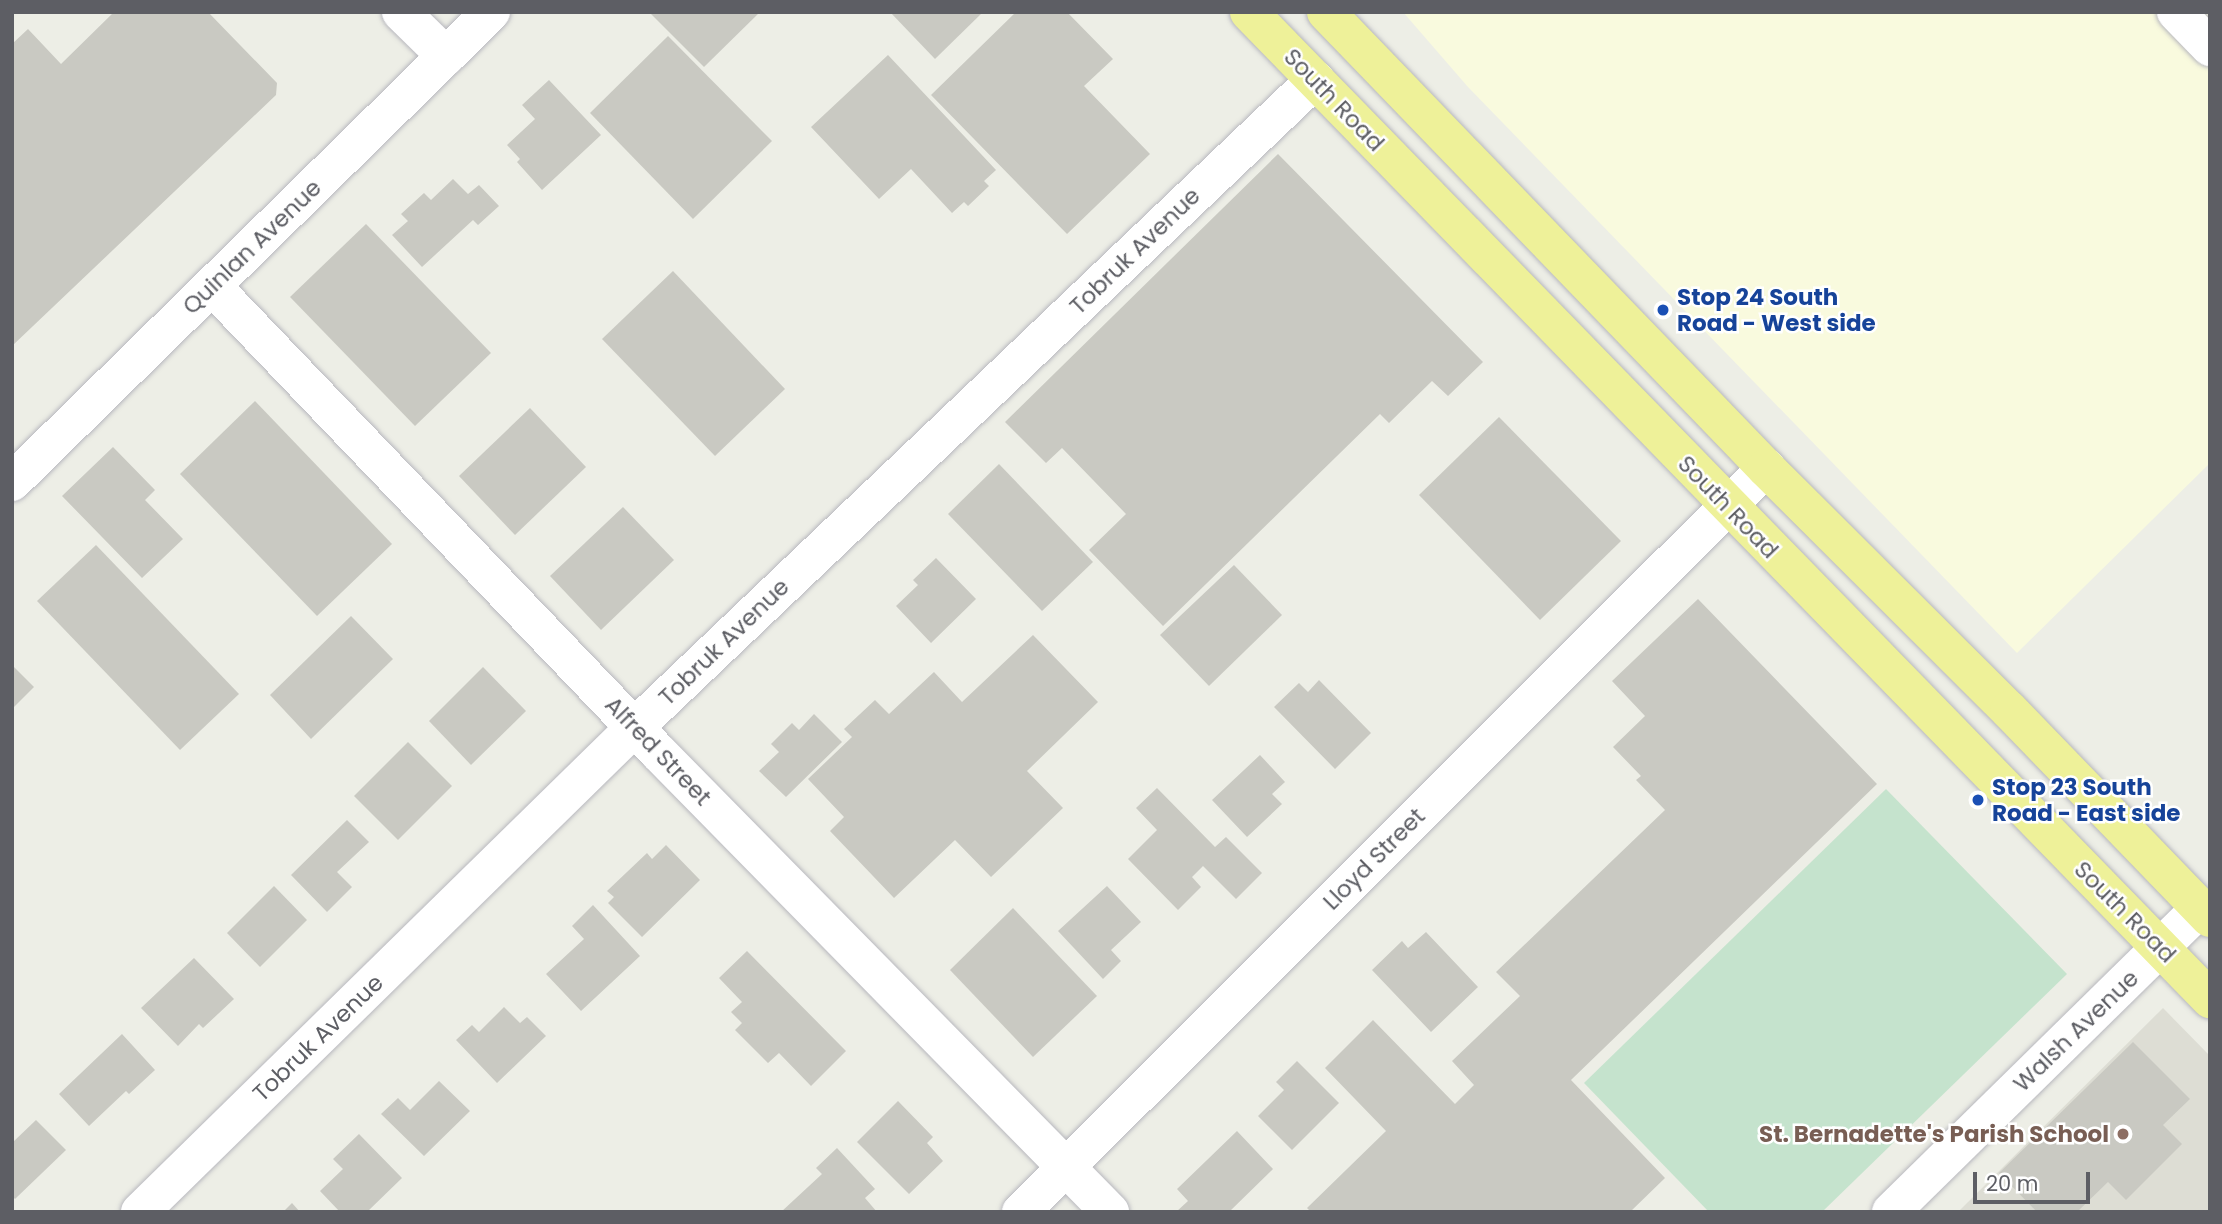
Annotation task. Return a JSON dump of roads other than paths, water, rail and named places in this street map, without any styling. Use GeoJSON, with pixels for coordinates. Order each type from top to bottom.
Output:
{"type":"FeatureCollection","features":[{"type":"Feature","properties":{"kind":"highway","name":"South Road"},"geometry":{"type":"LineString","coordinates":[[1249,12],[1727,506],[2210,999]]}},
{"type":"Feature","properties":{"kind":"highway"},"geometry":{"type":"LineString","coordinates":[[1327,15],[1766,468],[2009,709],[2205,913]]}},
{"type":"Feature","properties":{"kind":"street"},"geometry":{"type":"LineString","coordinates":[[401,12],[446,56]]}},
{"type":"Feature","properties":{"kind":"street","name":"Quinlan Avenue"},"geometry":{"type":"LineString","coordinates":[[12,482],[491,12]]}},
{"type":"Feature","properties":{"kind":"street"},"geometry":{"type":"LineString","coordinates":[[2176,12],[2210,47]]}},
{"type":"Feature","properties":{"kind":"street","name":"Tobruk Avenue"},"geometry":{"type":"LineString","coordinates":[[140,1212],[635,727],[1315,80]]}},
{"type":"Feature","properties":{"kind":"street","name":"Alfred Street"},"geometry":{"type":"LineString","coordinates":[[212,286],[635,727],[1110,1212]]}},
{"type":"Feature","properties":{"kind":"street","name":"Lloyd Street"},"geometry":{"type":"LineString","coordinates":[[1021,1212],[1766,468]]}},
{"type":"Feature","properties":{"kind":"street","name":"Walsh Avenue"},"geometry":{"type":"LineString","coordinates":[[1891,1212],[2161,948],[2205,913]]}},
{"type":"Feature","properties":{"kind":"place","name":"Stop 24 South Road - West side"},"geometry":{"type":"Point","coordinates":[1663,310]}},
{"type":"Feature","properties":{"kind":"place","name":"Stop 23 South Road - East side"},"geometry":{"type":"Point","coordinates":[1978,800]}},
{"type":"Feature","properties":{"kind":"place","name":"St. Bernadette's Parish School"},"geometry":{"type":"Point","coordinates":[2123,1134]}}]}
